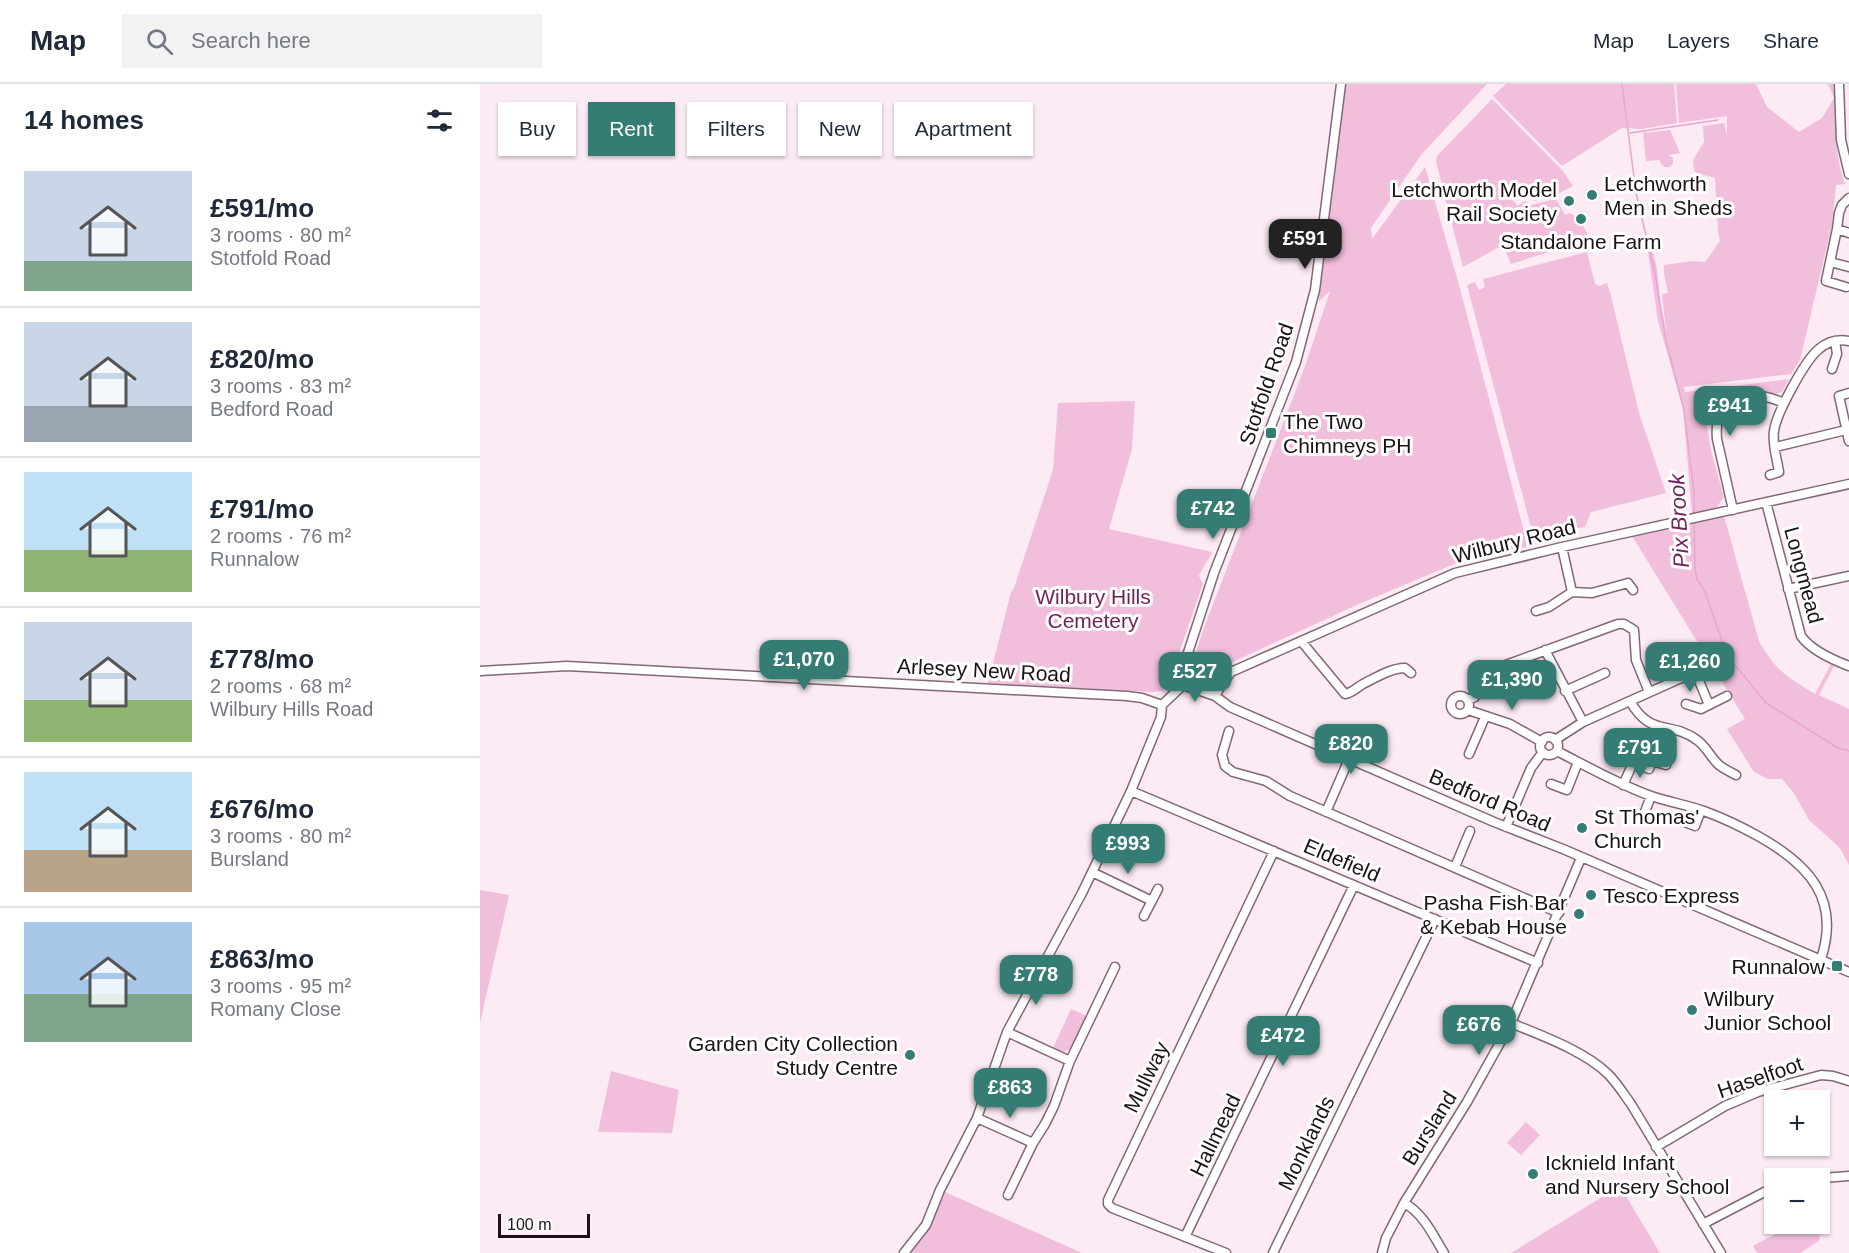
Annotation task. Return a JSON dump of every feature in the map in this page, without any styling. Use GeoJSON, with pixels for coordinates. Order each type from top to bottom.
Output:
{"type":"FeatureCollection","features":[{"type":"Feature","properties":{"kind":"street","name":"Stotfold Road"},"geometry":{"type":"LineString","coordinates":[[1183,685],[1183,668],[1214,573],[1296,362],[1315,290],[1341,84]]}},
{"type":"Feature","properties":{"kind":"street"},"geometry":{"type":"LineString","coordinates":[[1839,84],[1841,140],[1849,174]]}},
{"type":"Feature","properties":{"kind":"street"},"geometry":{"type":"LineString","coordinates":[[1846,287],[1826,281],[1840,208],[1849,198]]}},
{"type":"Feature","properties":{"kind":"street"},"geometry":{"type":"LineString","coordinates":[[1837,229],[1849,233]]}},
{"type":"Feature","properties":{"kind":"street"},"geometry":{"type":"LineString","coordinates":[[1830,262],[1849,267]]}},
{"type":"Feature","properties":{"kind":"street"},"geometry":{"type":"LineString","coordinates":[[1832,369],[1837,354],[1835,341]]}},
{"type":"Feature","properties":{"kind":"street"},"geometry":{"type":"LineString","coordinates":[[1770,475],[1779,472],[1774,427],[1784,403],[1814,354],[1835,341],[1849,341]]}},
{"type":"Feature","properties":{"kind":"street"},"geometry":{"type":"LineString","coordinates":[[1849,393],[1839,396],[1849,441]]}},
{"type":"Feature","properties":{"kind":"street"},"geometry":{"type":"LineString","coordinates":[[1732,510],[1717,439],[1719,415],[1728,403],[1745,394],[1762,395],[1784,403]]}},
{"type":"Feature","properties":{"kind":"street"},"geometry":{"type":"LineString","coordinates":[[1775,447],[1846,430]]}},
{"type":"Feature","properties":{"kind":"street","name":"Wilbury Road"},"geometry":{"type":"LineString","coordinates":[[1215,696],[1231,672],[1455,573],[1849,484]]}},
{"type":"Feature","properties":{"kind":"street","name":"Longmead"},"geometry":{"type":"LineString","coordinates":[[1766,502],[1799,632],[1803,639],[1814,648],[1849,666]]}},
{"type":"Feature","properties":{"kind":"street"},"geometry":{"type":"LineString","coordinates":[[1562,547],[1572,592]]}},
{"type":"Feature","properties":{"kind":"street"},"geometry":{"type":"LineString","coordinates":[[1788,589],[1849,576]]}},
{"type":"Feature","properties":{"kind":"street"},"geometry":{"type":"LineString","coordinates":[[1536,611],[1549,607],[1572,592],[1592,593],[1628,583],[1633,590]]}},
{"type":"Feature","properties":{"kind":"street"},"geometry":{"type":"LineString","coordinates":[[1542,742],[1510,724],[1485,717],[1468,705],[1483,684],[1497,670],[1510,663],[1618,624],[1624,624],[1634,630],[1636,660],[1649,692]]}},
{"type":"Feature","properties":{"kind":"street"},"geometry":{"type":"LineString","coordinates":[[1301,641],[1345,693],[1398,669],[1405,668],[1411,673]]}},
{"type":"Feature","properties":{"kind":"street"},"geometry":{"type":"LineString","coordinates":[[1545,650],[1583,722]]}},
{"type":"Feature","properties":{"kind":"street","name":"Arlesey New Road"},"geometry":{"type":"LineString","coordinates":[[480,671],[567,666],[1127,696],[1162,705]]}},
{"type":"Feature","properties":{"kind":"street"},"geometry":{"type":"LineString","coordinates":[[1555,740],[1583,722],[1708,666]]}},
{"type":"Feature","properties":{"kind":"street"},"geometry":{"type":"LineString","coordinates":[[1695,671],[1709,705]]}},
{"type":"Feature","properties":{"kind":"street"},"geometry":{"type":"LineString","coordinates":[[1566,691],[1605,673]]}},
{"type":"Feature","properties":{"kind":"street","name":"Bedford Road"},"geometry":{"type":"LineString","coordinates":[[1183,685],[1215,696],[1230,707],[1506,827],[1849,972]]}},
{"type":"Feature","properties":{"kind":"street"},"geometry":{"type":"LineString","coordinates":[[904,1253],[926,1225],[940,1190],[977,1118],[1007,1032],[1092,872],[1131,791],[1161,717],[1162,705],[1183,685]]}},
{"type":"Feature","properties":{"kind":"street"},"geometry":{"type":"LineString","coordinates":[[1686,704],[1701,709],[1727,696]]}},
{"type":"Feature","properties":{"kind":"street"},"geometry":{"type":"LineString","coordinates":[[1630,700],[1636,711],[1648,723],[1701,742],[1719,764],[1736,775]]}},
{"type":"Feature","properties":{"kind":"street"},"geometry":{"type":"LineString","coordinates":[[1469,754],[1485,717]]}},
{"type":"Feature","properties":{"kind":"street"},"geometry":{"type":"LineString","coordinates":[[1229,731],[1222,755],[1229,770],[1266,781],[1290,796],[1559,913]]}},
{"type":"Feature","properties":{"kind":"street"},"geometry":{"type":"LineString","coordinates":[[1548,738],[1555,740],[1558,745],[1557,751],[1550,755],[1543,752],[1542,742],[1548,738]]}},
{"type":"Feature","properties":{"kind":"street"},"geometry":{"type":"LineString","coordinates":[[1557,751],[1623,785],[1730,821],[1782,850],[1808,872],[1817,887],[1827,914],[1827,943],[1821,959]]}},
{"type":"Feature","properties":{"kind":"street"},"geometry":{"type":"LineString","coordinates":[[1506,827],[1531,768],[1543,752]]}},
{"type":"Feature","properties":{"kind":"street"},"geometry":{"type":"LineString","coordinates":[[1326,812],[1349,759]]}},
{"type":"Feature","properties":{"kind":"street"},"geometry":{"type":"LineString","coordinates":[[1624,759],[1649,768],[1656,762],[1666,765]]}},
{"type":"Feature","properties":{"kind":"street"},"geometry":{"type":"LineString","coordinates":[[1551,784],[1566,790],[1578,762]]}},
{"type":"Feature","properties":{"kind":"street"},"geometry":{"type":"LineString","coordinates":[[1623,785],[1633,763]]}},
{"type":"Feature","properties":{"kind":"street","name":"Eldefield"},"geometry":{"type":"LineString","coordinates":[[1131,791],[1538,963]]}},
{"type":"Feature","properties":{"kind":"street"},"geometry":{"type":"LineString","coordinates":[[1643,817],[1652,796]]}},
{"type":"Feature","properties":{"kind":"street"},"geometry":{"type":"LineString","coordinates":[[1672,817],[1695,826],[1701,810]]}},
{"type":"Feature","properties":{"kind":"street","name":"Bedford Road"},"geometry":{"type":"LineString","coordinates":[[1455,867],[1470,831]]}},
{"type":"Feature","properties":{"kind":"street","name":"Mullway"},"geometry":{"type":"LineString","coordinates":[[1226,1253],[1112,1208],[1108,1200],[1274,851]]}},
{"type":"Feature","properties":{"kind":"street","name":"Bursland"},"geometry":{"type":"LineString","coordinates":[[1382,1253],[1386,1238],[1404,1203],[1467,1102],[1511,1023],[1581,858]]}},
{"type":"Feature","properties":{"kind":"street"},"geometry":{"type":"LineString","coordinates":[[1092,872],[1152,902]]}},
{"type":"Feature","properties":{"kind":"street","name":"Hallmead"},"geometry":{"type":"LineString","coordinates":[[1185,1237],[1354,885]]}},
{"type":"Feature","properties":{"kind":"street"},"geometry":{"type":"LineString","coordinates":[[1144,916],[1158,889]]}},
{"type":"Feature","properties":{"kind":"street","name":"Monklands"},"geometry":{"type":"LineString","coordinates":[[1273,1253],[1435,919]]}},
{"type":"Feature","properties":{"kind":"street"},"geometry":{"type":"LineString","coordinates":[[1008,1195],[1054,1106],[1070,1061],[1115,967]]}},
{"type":"Feature","properties":{"kind":"street"},"geometry":{"type":"LineString","coordinates":[[1511,1023],[1578,1053],[1606,1072],[1631,1104],[1721,1253]]}},
{"type":"Feature","properties":{"kind":"street"},"geometry":{"type":"LineString","coordinates":[[1007,1032],[1070,1061]]}},
{"type":"Feature","properties":{"kind":"street","name":"Haselfoot"},"geometry":{"type":"LineString","coordinates":[[1656,1147],[1725,1106],[1758,1092],[1821,1075],[1849,1081]]}},
{"type":"Feature","properties":{"kind":"street"},"geometry":{"type":"LineString","coordinates":[[977,1118],[1033,1143]]}},
{"type":"Feature","properties":{"kind":"street"},"geometry":{"type":"LineString","coordinates":[[1830,1177],[1849,1176]]}},
{"type":"Feature","properties":{"kind":"street"},"geometry":{"type":"LineString","coordinates":[[1703,1224],[1764,1192]]}},
{"type":"Feature","properties":{"kind":"street"},"geometry":{"type":"LineString","coordinates":[[1404,1203],[1411,1207],[1424,1222],[1444,1253]]}},
{"type":"Feature","properties":{"kind":"green space"},"geometry":{"type":"Polygon","coordinates":[[[1344,84],[1487,84],[1421,155],[1371,228],[1372,239],[1425,167],[1459,285],[1526,539],[1526,547],[1454,564],[1359,604],[1213,671],[1194,657],[1304,369],[1330,291],[1319,301],[1344,84]]]}},
{"type":"Feature","properties":{"kind":"green space"},"geometry":{"type":"Polygon","coordinates":[[[1506,84],[1674,84],[1677,123],[1642,129],[1622,128],[1562,166],[1493,96],[1506,84]]]}},
{"type":"Feature","properties":{"kind":"green space"},"geometry":{"type":"Polygon","coordinates":[[[1676,84],[1756,84],[1767,107],[1799,132],[1822,118],[1834,98],[1828,84],[1836,84],[1837,147],[1845,184],[1836,185],[1832,225],[1800,360],[1791,374],[1684,387],[1685,392],[1789,379],[1782,392],[1776,394],[1765,391],[1734,392],[1713,409],[1707,426],[1711,451],[1724,497],[1716,508],[1692,514],[1683,408],[1658,321],[1646,238],[1649,237],[1657,268],[1666,331],[1662,294],[1668,293],[1664,265],[1693,261],[1705,262],[1720,241],[1715,178],[1694,171],[1693,160],[1704,142],[1703,126],[1724,123],[1727,135],[1727,116],[1679,123],[1676,84]]]}},
{"type":"Feature","properties":{"kind":"green space"},"geometry":{"type":"Polygon","coordinates":[[[1492,99],[1563,171],[1573,186],[1552,197],[1534,201],[1524,190],[1519,194],[1517,191],[1510,197],[1518,206],[1525,201],[1531,205],[1556,199],[1565,215],[1570,213],[1579,218],[1588,235],[1574,244],[1511,264],[1503,245],[1463,267],[1436,162],[1437,156],[1492,99]]]}},
{"type":"Feature","properties":{"kind":"green space"},"geometry":{"type":"Polygon","coordinates":[[[1670,130],[1680,153],[1669,155],[1673,158],[1670,167],[1665,167],[1660,160],[1646,161],[1643,133],[1670,130]]]}},
{"type":"Feature","properties":{"kind":"green space"},"geometry":{"type":"Polygon","coordinates":[[[1587,252],[1595,284],[1599,286],[1607,283],[1610,292],[1639,413],[1666,493],[1591,512],[1585,527],[1535,536],[1467,285],[1475,282],[1479,290],[1485,287],[1483,279],[1587,252]]]}},
{"type":"Feature","properties":{"kind":"green space","name":"Wilbury Hills Cemetery"},"geometry":{"type":"Polygon","coordinates":[[[1135,401],[1132,449],[1109,529],[1212,552],[1199,576],[1203,584],[1168,685],[1162,691],[1153,692],[988,683],[1011,592],[1053,470],[1058,403],[1135,401]]]}},
{"type":"Feature","properties":{"kind":"green space"},"geometry":{"type":"Polygon","coordinates":[[[1724,516],[1759,641],[1776,666],[1815,694],[1831,664],[1834,666],[1819,695],[1849,709],[1849,865],[1840,848],[1809,820],[1794,793],[1782,779],[1768,779],[1754,772],[1727,729],[1745,719],[1632,536],[1635,533],[1724,516]]]}},
{"type":"Feature","properties":{"kind":"green space"},"geometry":{"type":"Polygon","coordinates":[[[480,890],[509,895],[480,1023],[480,890]]]}},
{"type":"Feature","properties":{"kind":"green space"},"geometry":{"type":"Polygon","coordinates":[[[1071,1009],[1087,1016],[1071,1049],[1064,1052],[1053,1048],[1071,1009]]]}},
{"type":"Feature","properties":{"kind":"green space"},"geometry":{"type":"Polygon","coordinates":[[[611,1071],[679,1090],[672,1133],[598,1132],[611,1071]]]}},
{"type":"Feature","properties":{"kind":"green space"},"geometry":{"type":"Polygon","coordinates":[[[1526,1122],[1540,1135],[1521,1155],[1507,1143],[1526,1122]]]}},
{"type":"Feature","properties":{"kind":"green space"},"geometry":{"type":"Polygon","coordinates":[[[1620,1186],[1660,1253],[1511,1253],[1620,1186]]]}},
{"type":"Feature","properties":{"kind":"green space"},"geometry":{"type":"Polygon","coordinates":[[[945,1192],[1082,1253],[906,1253],[927,1226],[945,1192]]]}},
{"type":"Feature","properties":{"kind":"green space"},"geometry":{"type":"Polygon","coordinates":[[[1775,1234],[1820,1234],[1819,1241],[1800,1253],[1757,1253],[1753,1246],[1775,1234]]]}},
{"type":"Feature","properties":{"kind":"waterway","name":"Pix Brook"},"geometry":{"type":"LineString","coordinates":[[1622,84],[1636,193],[1655,273],[1666,341],[1684,410],[1694,492],[1694,515]]}},
{"type":"Feature","properties":{"kind":"waterway"},"geometry":{"type":"LineString","coordinates":[[1630,133],[1718,120]]}},
{"type":"Feature","properties":{"kind":"waterway","name":"Pix Brook"},"geometry":{"type":"LineString","coordinates":[[1694,520],[1697,579],[1705,592],[1727,655],[1766,703],[1838,748],[1849,751]]}},
{"type":"Feature","properties":{"kind":"place","name":"Letchworth Men in Sheds"},"geometry":{"type":"Point","coordinates":[1592,195]}},
{"type":"Feature","properties":{"kind":"place","name":"Letchworth Model Rail Society"},"geometry":{"type":"Point","coordinates":[1569,201]}},
{"type":"Feature","properties":{"kind":"place","name":"Standalone Farm"},"geometry":{"type":"Point","coordinates":[1581,219]}},
{"type":"Feature","properties":{"kind":"place","name":"The Two Chimneys PH"},"geometry":{"type":"Point","coordinates":[1271,433]}},
{"type":"Feature","properties":{"kind":"place","name":"St Thomas' Church"},"geometry":{"type":"Point","coordinates":[1582,828]}},
{"type":"Feature","properties":{"kind":"place","name":"Tesco Express"},"geometry":{"type":"Point","coordinates":[1591,895]}},
{"type":"Feature","properties":{"kind":"place","name":"Pasha Fish Bar & Kebab House"},"geometry":{"type":"Point","coordinates":[1579,914]}},
{"type":"Feature","properties":{"kind":"place","name":"Runnalow"},"geometry":{"type":"Point","coordinates":[1837,966]}},
{"type":"Feature","properties":{"kind":"place","name":"Wilbury Junior School"},"geometry":{"type":"Point","coordinates":[1692,1010]}},
{"type":"Feature","properties":{"kind":"place","name":"Garden City Collection Study Centre"},"geometry":{"type":"Point","coordinates":[910,1055]}},
{"type":"Feature","properties":{"kind":"place","name":"Icknield Infant and Nursery School"},"geometry":{"type":"Point","coordinates":[1533,1174]}}]}
